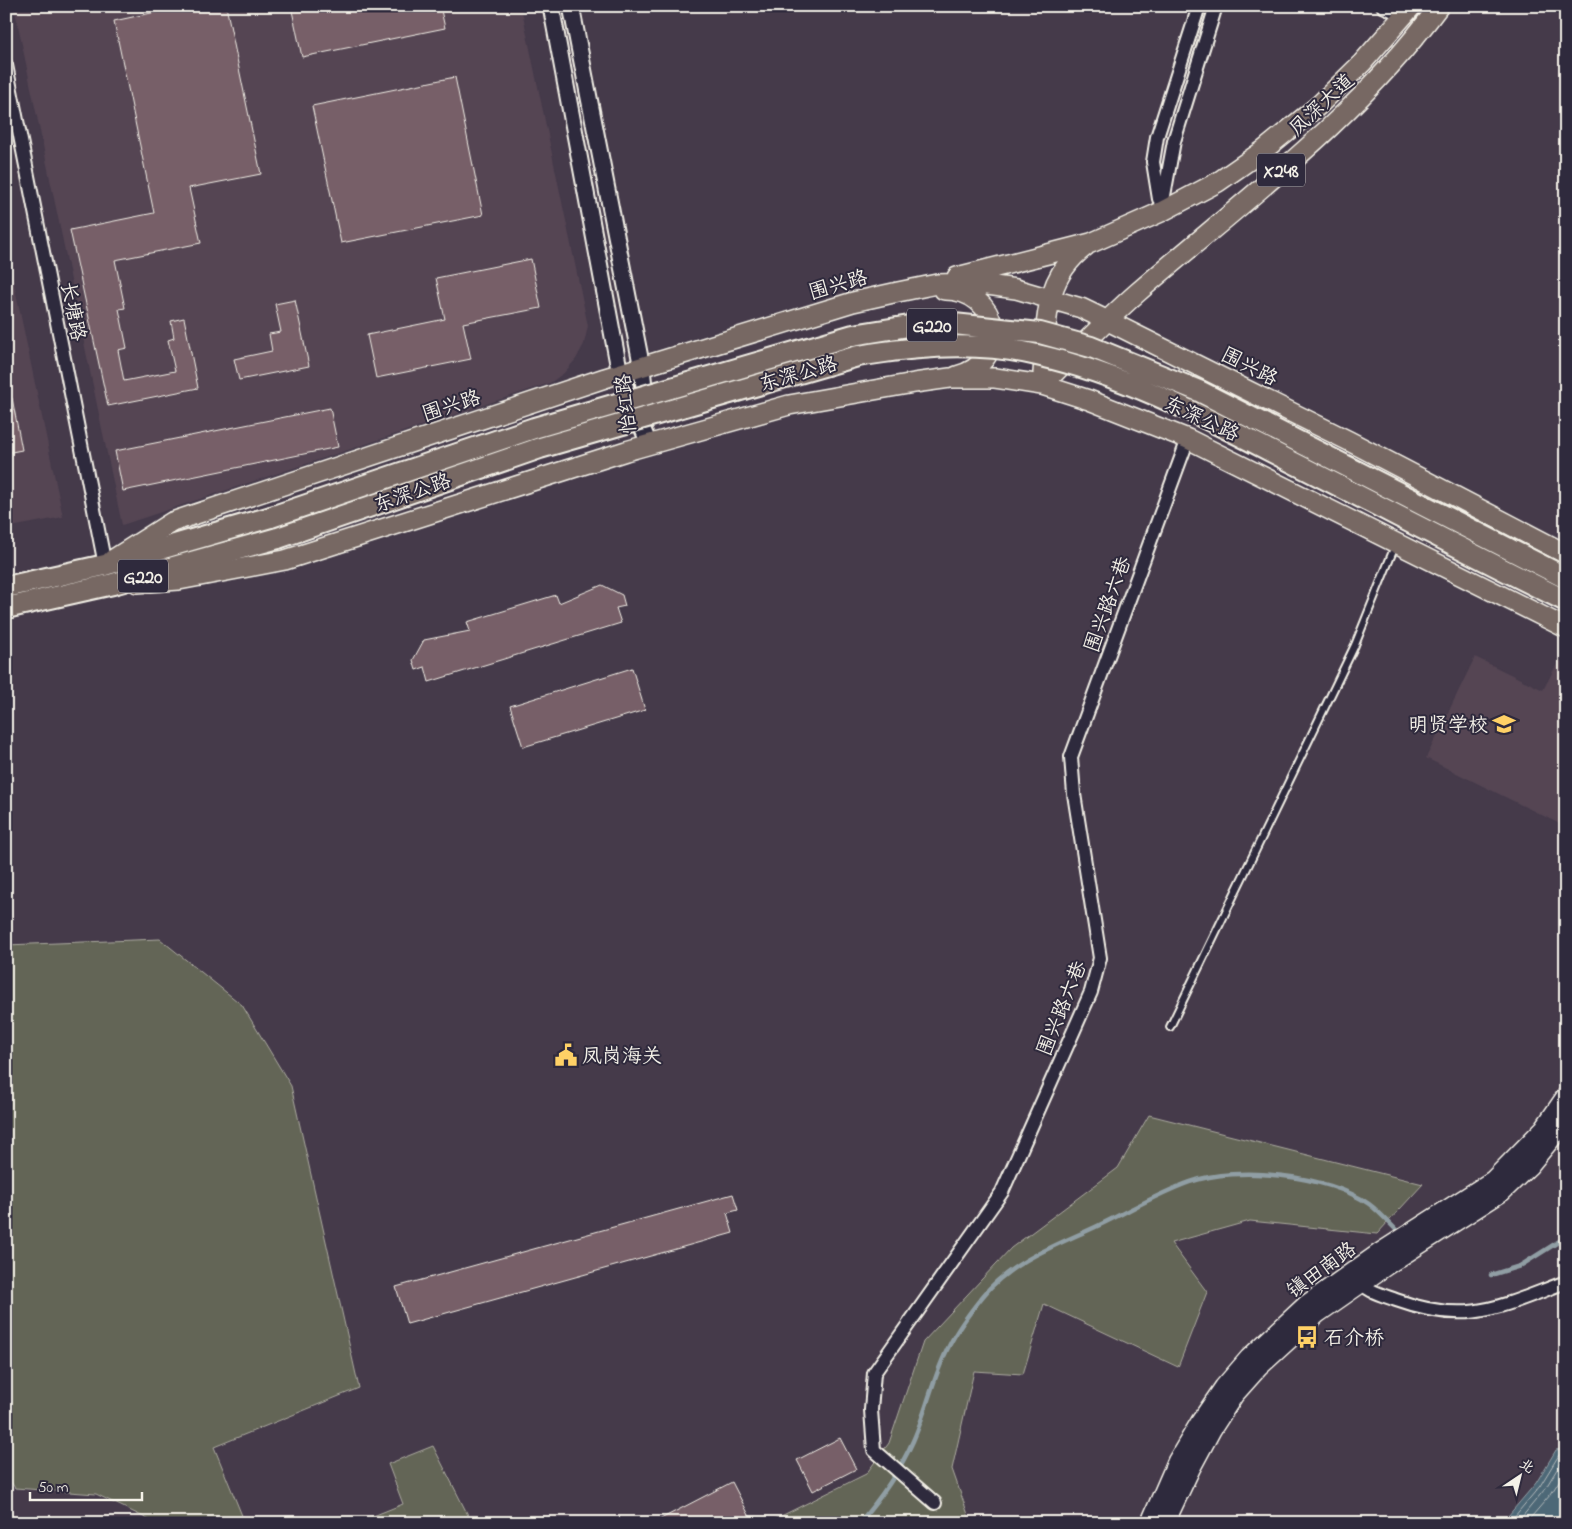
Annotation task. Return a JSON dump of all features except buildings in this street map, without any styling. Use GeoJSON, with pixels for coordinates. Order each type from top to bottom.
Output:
{"type":"FeatureCollection","features":[{"type":"Feature","properties":{"kind":"highway","name":"东深公路"},"geometry":{"type":"LineString","coordinates":[[6,587],[105,565],[271,517],[534,428],[853,335],[910,326],[954,324],[1040,334],[1083,345],[1199,391],[1566,578]]}},
{"type":"Feature","properties":{"kind":"highway","name":"东深公路"},"geometry":{"type":"LineString","coordinates":[[6,608],[114,584],[278,538],[540,448],[858,356],[912,347],[954,345],[1036,354],[1084,368],[1182,407],[1566,601]]}},
{"type":"Feature","properties":{"kind":"main road","name":"凤深大道"},"geometry":{"type":"LineString","coordinates":[[1108,320],[1357,103],[1391,67],[1439,6]]}},
{"type":"Feature","properties":{"kind":"main road","name":"凤深大道"},"geometry":{"type":"LineString","coordinates":[[1091,243],[1161,212],[1218,182],[1264,150],[1318,106],[1362,63],[1409,11]]}},
{"type":"Feature","properties":{"kind":"main road","name":"X248"},"geometry":{"type":"LineString","coordinates":[[1042,385],[1049,298],[1055,281],[1064,266],[1091,243]]}},
{"type":"Feature","properties":{"kind":"main road"},"geometry":{"type":"LineString","coordinates":[[898,292],[1091,243]]}},
{"type":"Feature","properties":{"kind":"main road","name":"围兴路"},"geometry":{"type":"LineString","coordinates":[[105,565],[172,522],[620,374],[853,302],[937,284],[973,283],[1016,288],[1108,320],[1349,441],[1566,554]]}},
{"type":"Feature","properties":{"kind":"main road"},"geometry":{"type":"LineString","coordinates":[[898,292],[948,290],[962,293],[977,300],[987,311],[993,325],[994,340],[988,355],[978,367],[950,378]]}},
{"type":"Feature","properties":{"kind":"main road","name":"X248"},"geometry":{"type":"LineString","coordinates":[[1042,385],[1108,320]]}},
{"type":"Feature","properties":{"kind":"main road"},"geometry":{"type":"LineString","coordinates":[[114,584],[179,580],[285,560],[649,444],[789,405],[950,378],[995,378],[1042,385],[1089,400],[1188,439],[1566,628]]}},
{"type":"Feature","properties":{"kind":"main road","name":"镇田南路"},"geometry":{"type":"LineString","coordinates":[[1165,1523],[1191,1468],[1234,1395],[1286,1340],[1356,1278],[1379,1253],[1494,1180],[1544,1128],[1566,1096]]}},
{"type":"Feature","properties":{"kind":"main road","name":"镇田南路"},"geometry":{"type":"LineString","coordinates":[[1150,1523],[1177,1461],[1224,1387],[1277,1330],[1307,1304],[1356,1278],[1502,1192],[1529,1166],[1566,1121]]}},
{"type":"Feature","properties":{"kind":"street","name":"怡红路"},"geometry":{"type":"LineString","coordinates":[[551,6],[620,374],[649,444]]}},
{"type":"Feature","properties":{"kind":"street","name":"怡红路"},"geometry":{"type":"LineString","coordinates":[[571,6],[642,368],[649,444]]}},
{"type":"Feature","properties":{"kind":"street"},"geometry":{"type":"LineString","coordinates":[[1161,212],[1153,162],[1158,137],[1199,6]]}},
{"type":"Feature","properties":{"kind":"street"},"geometry":{"type":"LineString","coordinates":[[1161,212],[1174,141],[1216,6]]}},
{"type":"Feature","properties":{"kind":"street"},"geometry":{"type":"LineString","coordinates":[[1383,6],[1409,11]]}},
{"type":"Feature","properties":{"kind":"street","name":"长塘路"},"geometry":{"type":"LineString","coordinates":[[6,65],[105,565]]}},
{"type":"Feature","properties":{"kind":"street","name":"围兴路六巷"},"geometry":{"type":"LineString","coordinates":[[935,1503],[874,1450],[871,1410],[874,1373],[1002,1192],[1091,992],[1100,958],[1074,794],[1071,758],[1188,439]]}},
{"type":"Feature","properties":{"kind":"street"},"geometry":{"type":"LineString","coordinates":[[1356,1278],[1377,1294],[1424,1310],[1455,1314],[1488,1310],[1566,1282]]}},
{"type":"Feature","properties":{"kind":"lane"},"geometry":{"type":"LineString","coordinates":[[1170,1027],[1355,645],[1396,542]]}},
{"type":"Feature","properties":{"kind":"shaded area"},"geometry":{"type":"Polygon","coordinates":[[[14,6],[521,6],[588,326],[584,344],[576,359],[564,373],[550,383],[122,525],[14,6]]]}},
{"type":"Feature","properties":{"kind":"shaded area"},"geometry":{"type":"Polygon","coordinates":[[[6,245],[63,517],[6,528],[6,245]]]}},
{"type":"Feature","properties":{"kind":"shaded area","name":"明贤学校"},"geometry":{"type":"Polygon","coordinates":[[[1475,657],[1543,690],[1559,660],[1566,664],[1566,827],[1426,758],[1475,657]]]}},
{"type":"Feature","properties":{"kind":"green space"},"geometry":{"type":"Polygon","coordinates":[[[160,939],[242,1005],[291,1086],[359,1388],[214,1447],[245,1523],[156,1523],[96,1494],[15,1488],[6,1475],[6,945],[160,939]]]}},
{"type":"Feature","properties":{"kind":"green space"},"geometry":{"type":"Polygon","coordinates":[[[1149,1115],[1423,1184],[1377,1234],[1250,1221],[1171,1243],[1207,1292],[1178,1367],[1044,1304],[1023,1374],[974,1371],[952,1469],[971,1523],[767,1523],[866,1474],[889,1443],[923,1342],[1011,1248],[1118,1168],[1149,1115]]]}},
{"type":"Feature","properties":{"kind":"green space"},"geometry":{"type":"Polygon","coordinates":[[[433,1446],[472,1523],[356,1523],[403,1504],[388,1464],[433,1446]]]}},
{"type":"Feature","properties":{"kind":"water"},"geometry":{"type":"Polygon","coordinates":[[[1566,1448],[1566,1523],[1502,1523],[1536,1483],[1556,1450],[1566,1448]]]}},
{"type":"Feature","properties":{"kind":"waterway"},"geometry":{"type":"LineString","coordinates":[[859,1523],[889,1484],[908,1452],[943,1357],[960,1326],[994,1284],[1033,1256],[1177,1187],[1210,1177],[1232,1174],[1282,1176],[1330,1186],[1351,1194],[1369,1204],[1401,1235]]}},
{"type":"Feature","properties":{"kind":"waterway"},"geometry":{"type":"LineString","coordinates":[[1491,1275],[1520,1266],[1566,1237]]}},
{"type":"Feature","properties":{"kind":"place","name":"明贤学校"},"geometry":{"type":"Point","coordinates":[1504,724]}},
{"type":"Feature","properties":{"kind":"place","name":"凤岗海关"},"geometry":{"type":"Point","coordinates":[566,1055]}},
{"type":"Feature","properties":{"kind":"place","name":"石介桥"},"geometry":{"type":"Point","coordinates":[1307,1337]}}]}
